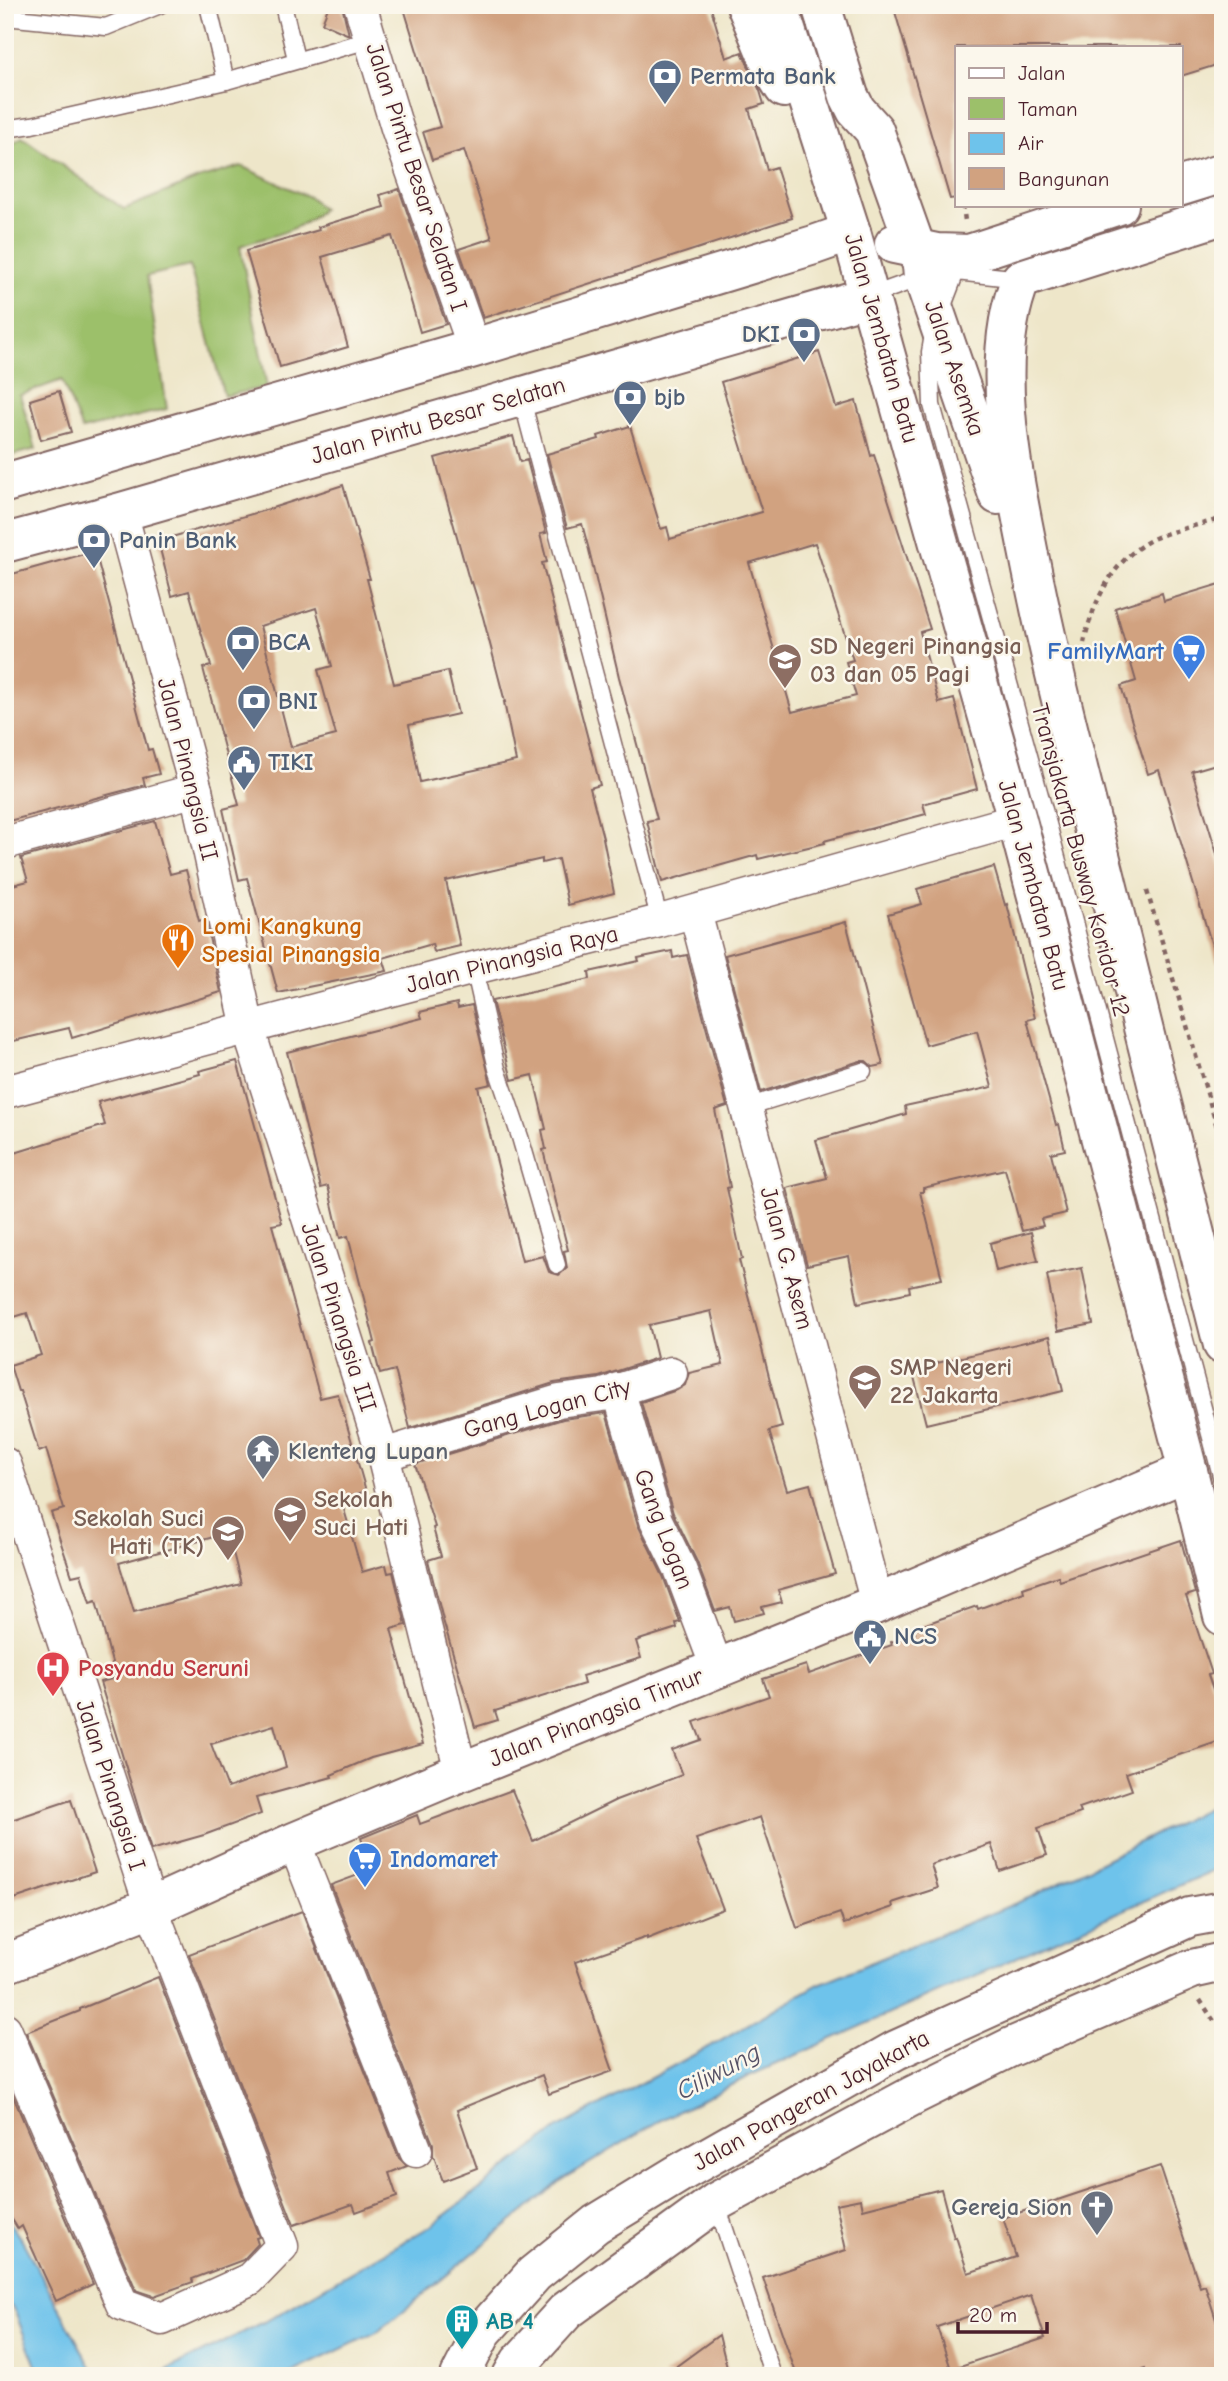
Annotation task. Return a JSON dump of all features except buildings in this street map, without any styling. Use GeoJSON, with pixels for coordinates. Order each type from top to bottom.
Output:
{"type":"FeatureCollection","features":[{"type":"Feature","properties":{"kind":"main road"},"geometry":{"type":"LineString","coordinates":[[746,5],[774,72],[828,158]]}},
{"type":"Feature","properties":{"kind":"main road"},"geometry":{"type":"LineString","coordinates":[[778,5],[828,158]]}},
{"type":"Feature","properties":{"kind":"main road","name":"Jalan Asemka"},"geometry":{"type":"LineString","coordinates":[[821,5],[849,96],[856,110],[874,130],[941,263],[939,318],[1038,607]]}},
{"type":"Feature","properties":{"kind":"main road","name":"Jalan Asemka"},"geometry":{"type":"LineString","coordinates":[[845,5],[875,104],[874,130]]}},
{"type":"Feature","properties":{"kind":"main road","name":"Jalan Jembatan Batu"},"geometry":{"type":"LineString","coordinates":[[828,158],[870,296],[1205,1477],[1223,1616]]}},
{"type":"Feature","properties":{"kind":"main road"},"geometry":{"type":"LineString","coordinates":[[1182,186],[1223,173]]}},
{"type":"Feature","properties":{"kind":"main road"},"geometry":{"type":"LineString","coordinates":[[5,483],[474,348],[851,232],[941,263],[1116,206]]}},
{"type":"Feature","properties":{"kind":"main road"},"geometry":{"type":"LineString","coordinates":[[1223,215],[1021,279],[1013,296],[1006,340],[1009,454],[1038,607],[1223,1345]]}},
{"type":"Feature","properties":{"kind":"main road","name":"Jalan Pintu Besar Selatan"},"geometry":{"type":"LineString","coordinates":[[5,543],[870,296]]}},
{"type":"Feature","properties":{"kind":"main road","name":"Jalan Pinangsia Timur"},"geometry":{"type":"LineString","coordinates":[[5,1964],[151,1906],[293,1842],[717,1668],[1205,1477]]}},
{"type":"Feature","properties":{"kind":"main road","name":"Jalan Pangeran Jayakarta"},"geometry":{"type":"LineString","coordinates":[[460,2376],[483,2332],[534,2274],[596,2224],[678,2174],[896,2050],[1190,1917],[1223,1911]]}},
{"type":"Feature","properties":{"kind":"main road","name":"Jalan Pangeran Jayakarta"},"geometry":{"type":"LineString","coordinates":[[512,2376],[520,2362],[566,2311],[716,2202],[914,2095],[1009,2048],[1192,1969],[1223,1962]]}},
{"type":"Feature","properties":{"kind":"main road"},"geometry":{"type":"LineString","coordinates":[[896,2050],[914,2095]]}},
{"type":"Feature","properties":{"kind":"street"},"geometry":{"type":"LineString","coordinates":[[5,12],[8,5]]}},
{"type":"Feature","properties":{"kind":"street","name":"Jalan Pintu Besar Selatan I"},"geometry":{"type":"LineString","coordinates":[[360,5],[397,128],[474,348]]}},
{"type":"Feature","properties":{"kind":"street","name":"Jalan Pinangsia II"},"geometry":{"type":"LineString","coordinates":[[121,512],[196,790],[248,1028]]}},
{"type":"Feature","properties":{"kind":"street"},"geometry":{"type":"LineString","coordinates":[[5,843],[196,790]]}},
{"type":"Feature","properties":{"kind":"street","name":"Jalan Pinangsia Raya"},"geometry":{"type":"LineString","coordinates":[[5,1092],[695,912],[1017,820]]}},
{"type":"Feature","properties":{"kind":"street","name":"Jalan G. Asem"},"geometry":{"type":"LineString","coordinates":[[695,912],[877,1604]]}},
{"type":"Feature","properties":{"kind":"street","name":"Jalan Pinangsia III"},"geometry":{"type":"LineString","coordinates":[[248,1028],[383,1455],[461,1772]]}},
{"type":"Feature","properties":{"kind":"street","name":"Gang Logan City"},"geometry":{"type":"LineString","coordinates":[[383,1455],[559,1401],[603,1395],[671,1373]]}},
{"type":"Feature","properties":{"kind":"street","name":"Gang Logan"},"geometry":{"type":"LineString","coordinates":[[618,1389],[656,1520],[680,1569],[717,1668]]}},
{"type":"Feature","properties":{"kind":"street","name":"Jalan Pinangsia I"},"geometry":{"type":"LineString","coordinates":[[5,1464],[151,1906],[282,2246],[250,2279],[162,2319],[122,2304],[5,2029]]}},
{"type":"Feature","properties":{"kind":"street"},"geometry":{"type":"LineString","coordinates":[[293,1842],[416,2151]]}},
{"type":"Feature","properties":{"kind":"lane"},"geometry":{"type":"LineString","coordinates":[[5,18],[106,27],[160,5]]}},
{"type":"Feature","properties":{"kind":"lane"},"geometry":{"type":"LineString","coordinates":[[208,5],[226,81]]}},
{"type":"Feature","properties":{"kind":"lane"},"geometry":{"type":"LineString","coordinates":[[283,5],[296,59]]}},
{"type":"Feature","properties":{"kind":"lane"},"geometry":{"type":"LineString","coordinates":[[5,128],[32,125],[226,81],[372,39]]}},
{"type":"Feature","properties":{"kind":"lane"},"geometry":{"type":"LineString","coordinates":[[870,296],[941,263],[1021,279]]}},
{"type":"Feature","properties":{"kind":"lane","name":"Transjakarta Busway Koridor 12"},"geometry":{"type":"LineString","coordinates":[[939,318],[930,352],[932,405],[1048,821],[1205,1477]]}},
{"type":"Feature","properties":{"kind":"lane"},"geometry":{"type":"LineString","coordinates":[[521,396],[660,921]]}},
{"type":"Feature","properties":{"kind":"lane"},"geometry":{"type":"LineString","coordinates":[[474,968],[497,1069],[557,1265]]}},
{"type":"Feature","properties":{"kind":"lane"},"geometry":{"type":"LineString","coordinates":[[747,1107],[863,1071]]}},
{"type":"Feature","properties":{"kind":"lane"},"geometry":{"type":"LineString","coordinates":[[716,2202],[773,2376]]}},
{"type":"Feature","properties":{"kind":"path"},"geometry":{"type":"LineString","coordinates":[[1083,647],[1090,617],[1103,588],[1130,554],[1155,538],[1223,518]]}},
{"type":"Feature","properties":{"kind":"path"},"geometry":{"type":"LineString","coordinates":[[1145,886],[1223,1147]]}},
{"type":"Feature","properties":{"kind":"path"},"geometry":{"type":"LineString","coordinates":[[1199,2000],[1214,2021],[1223,2021]]}},
{"type":"Feature","properties":{"kind":"green space"},"geometry":{"type":"Polygon","coordinates":[[[22,137],[124,209],[198,179],[241,166],[311,198],[322,209],[293,228],[240,246],[267,387],[224,396],[190,266],[147,276],[167,409],[82,430],[62,380],[20,395],[36,449],[5,457],[5,149],[22,137]]]}},
{"type":"Feature","properties":{"kind":"water","name":"Ciliwung"},"geometry":{"type":"Polygon","coordinates":[[[1223,1800],[1223,1866],[749,2076],[657,2122],[562,2180],[379,2331],[285,2376],[155,2376],[268,2320],[431,2226],[558,2128],[819,1984],[1031,1897],[1223,1800]]]}},
{"type":"Feature","properties":{"kind":"water"},"geometry":{"type":"Polygon","coordinates":[[[5,2216],[23,2242],[96,2376],[40,2376],[15,2312],[5,2298],[5,2216]]]}},
{"type":"Feature","properties":{"kind":"place","name":"Permata Bank"},"geometry":{"type":"Point","coordinates":[665,106]}},
{"type":"Feature","properties":{"kind":"place","name":"DKI"},"geometry":{"type":"Point","coordinates":[804,364]}},
{"type":"Feature","properties":{"kind":"place","name":"bjb"},"geometry":{"type":"Point","coordinates":[630,427]}},
{"type":"Feature","properties":{"kind":"place","name":"Panin Bank"},"geometry":{"type":"Point","coordinates":[94,570]}},
{"type":"Feature","properties":{"kind":"place","name":"BCA"},"geometry":{"type":"Point","coordinates":[243,672]}},
{"type":"Feature","properties":{"kind":"place","name":"FamilyMart"},"geometry":{"type":"Point","coordinates":[1189,681]}},
{"type":"Feature","properties":{"kind":"place","name":"SD Negeri Pinangsia 03 dan 05 Pagi"},"geometry":{"type":"Point","coordinates":[785,690]}},
{"type":"Feature","properties":{"kind":"place","name":"BNI"},"geometry":{"type":"Point","coordinates":[254,731]}},
{"type":"Feature","properties":{"kind":"place","name":"TIKI"},"geometry":{"type":"Point","coordinates":[244,792]}},
{"type":"Feature","properties":{"kind":"place","name":"Lomi Kangkung Spesial Pinangsia"},"geometry":{"type":"Point","coordinates":[178,970]}},
{"type":"Feature","properties":{"kind":"place","name":"SMP Negeri 22 Jakarta"},"geometry":{"type":"Point","coordinates":[865,1411]}},
{"type":"Feature","properties":{"kind":"place","name":"Klenteng Lupan"},"geometry":{"type":"Point","coordinates":[263,1481]}},
{"type":"Feature","properties":{"kind":"place","name":"Sekolah Suci Hati"},"geometry":{"type":"Point","coordinates":[290,1543]}},
{"type":"Feature","properties":{"kind":"place","name":"Sekolah Suci Hati (TK)"},"geometry":{"type":"Point","coordinates":[228,1562]}},
{"type":"Feature","properties":{"kind":"place","name":"NCS"},"geometry":{"type":"Point","coordinates":[870,1666]}},
{"type":"Feature","properties":{"kind":"place","name":"Posyandu Seruni"},"geometry":{"type":"Point","coordinates":[53,1698]}},
{"type":"Feature","properties":{"kind":"place","name":"Indomaret"},"geometry":{"type":"Point","coordinates":[365,1889]}},
{"type":"Feature","properties":{"kind":"place","name":"Gereja Sion"},"geometry":{"type":"Point","coordinates":[1097,2237]}},
{"type":"Feature","properties":{"kind":"place","name":"AB 4"},"geometry":{"type":"Point","coordinates":[462,2351]}}]}
